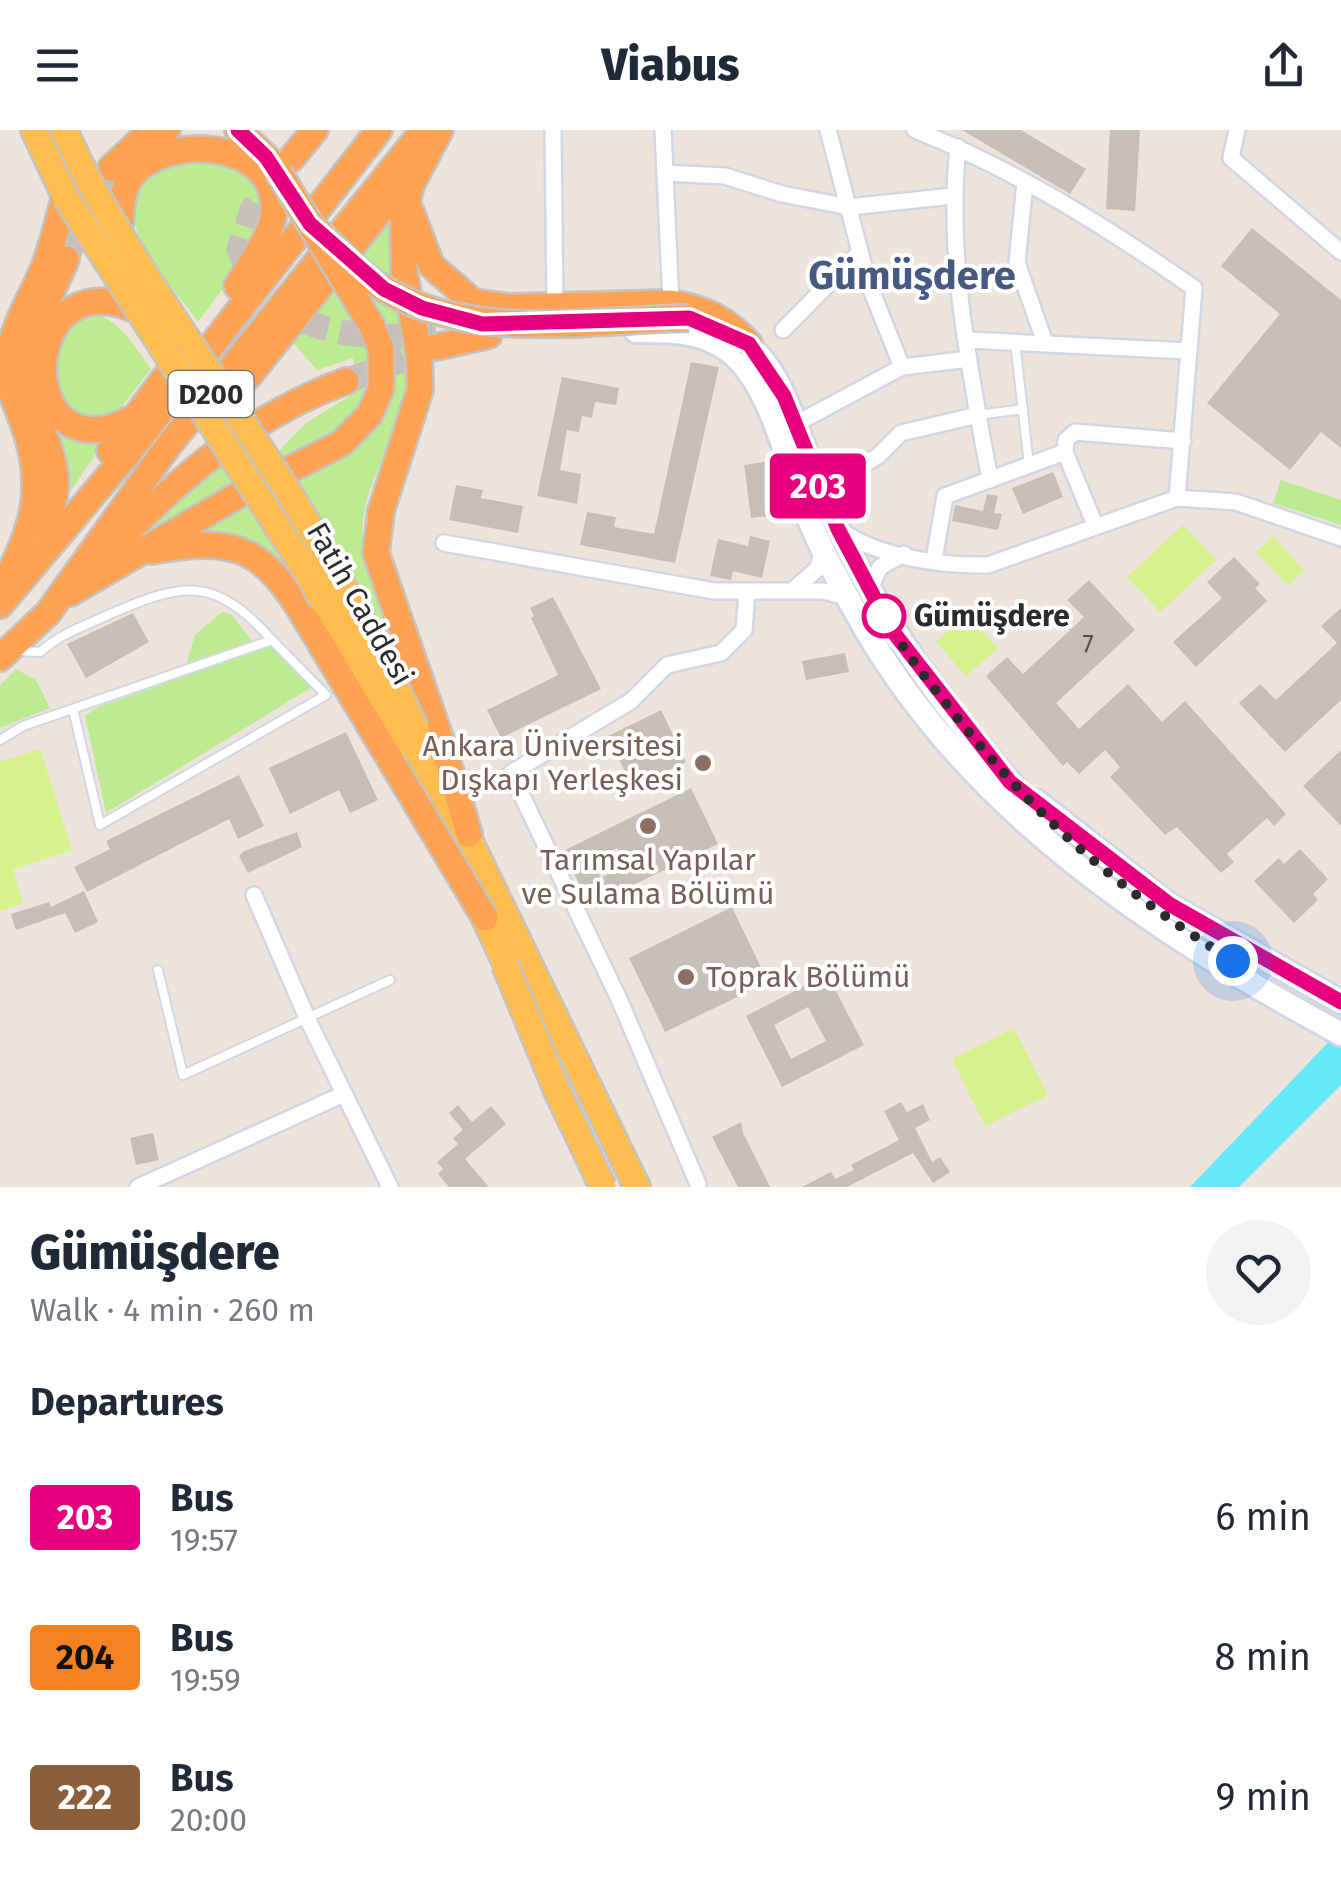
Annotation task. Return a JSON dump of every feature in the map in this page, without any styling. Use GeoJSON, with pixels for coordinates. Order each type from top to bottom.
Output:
{"type":"FeatureCollection","features":[{"type":"Feature","properties":{"kind":"highway"},"geometry":{"type":"LineString","coordinates":[[99,172],[140,141],[166,130]]}},
{"type":"Feature","properties":{"kind":"highway"},"geometry":{"type":"LineString","coordinates":[[285,166],[315,130]]}},
{"type":"Feature","properties":{"kind":"highway","name":"D200"},"geometry":{"type":"LineString","coordinates":[[132,419],[364,130]]}},
{"type":"Feature","properties":{"kind":"highway","name":"D200"},"geometry":{"type":"LineString","coordinates":[[2,592],[55,540],[379,130]]}},
{"type":"Feature","properties":{"kind":"highway"},"geometry":{"type":"LineString","coordinates":[[75,589],[127,557],[342,443],[370,414],[381,388],[377,337],[310,224],[285,166],[234,131]]}},
{"type":"Feature","properties":{"kind":"highway"},"geometry":{"type":"LineString","coordinates":[[433,133],[408,198],[402,253],[419,355],[420,390],[381,511],[376,552],[379,570],[444,746],[469,834]]}},
{"type":"Feature","properties":{"kind":"highway","name":"D200"},"geometry":{"type":"LineString","coordinates":[[48,613],[168,446],[248,377],[433,133]]}},
{"type":"Feature","properties":{"kind":"highway"},"geometry":{"type":"LineString","coordinates":[[119,236],[126,184],[142,161],[167,148],[192,143],[237,152],[262,175],[273,211],[269,229],[237,286]]}},
{"type":"Feature","properties":{"kind":"highway"},"geometry":{"type":"LineString","coordinates":[[2,592],[30,533],[38,486],[35,459],[9,387],[7,367],[16,330],[52,247],[65,196]]}},
{"type":"Feature","properties":{"kind":"highway"},"geometry":{"type":"LineString","coordinates":[[408,198],[418,239],[431,264],[464,297],[486,306],[712,314],[728,323],[749,344]]}},
{"type":"Feature","properties":{"kind":"highway"},"geometry":{"type":"LineString","coordinates":[[310,224],[384,289],[451,317],[482,324],[680,311]]}},
{"type":"Feature","properties":{"kind":"highway"},"geometry":{"type":"LineString","coordinates":[[2,592],[42,531],[56,494],[54,456],[26,370],[33,339],[66,260]]}},
{"type":"Feature","properties":{"kind":"highway"},"geometry":{"type":"LineString","coordinates":[[132,419],[99,431],[75,428],[49,401],[43,370],[50,340],[70,308],[96,300],[113,300],[134,309]]}},
{"type":"Feature","properties":{"kind":"highway"},"geometry":{"type":"LineString","coordinates":[[440,341],[489,335]]}},
{"type":"Feature","properties":{"kind":"highway"},"geometry":{"type":"LineString","coordinates":[[5,659],[159,500],[206,460],[269,418],[346,381]]}},
{"type":"Feature","properties":{"kind":"highway"},"geometry":{"type":"LineString","coordinates":[[55,540],[132,419]]}},
{"type":"Feature","properties":{"kind":"highway"},"geometry":{"type":"LineString","coordinates":[[127,557],[208,544],[242,548],[276,573],[485,918]]}},
{"type":"Feature","properties":{"kind":"main road","name":"Fatih Caddesi"},"geometry":{"type":"LineString","coordinates":[[34,130],[65,196],[134,309],[342,631],[485,918],[516,959],[637,1187]]}},
{"type":"Feature","properties":{"kind":"main road","name":"Fatih Caddesi"},"geometry":{"type":"LineString","coordinates":[[64,130],[99,172],[119,236],[321,547],[469,834],[516,959],[616,1187]]}},
{"type":"Feature","properties":{"kind":"main road"},"geometry":{"type":"LineString","coordinates":[[489,335],[676,332],[715,342],[731,352],[752,380],[823,550],[858,594]]}},
{"type":"Feature","properties":{"kind":"main road"},"geometry":{"type":"LineString","coordinates":[[749,344],[784,396],[838,529],[858,594],[903,684],[1071,863],[1140,916],[1341,1034]]}},
{"type":"Feature","properties":{"kind":"main road"},"geometry":{"type":"LineString","coordinates":[[1017,802],[1038,802],[1169,904],[1341,1002]]}},
{"type":"Feature","properties":{"kind":"main road"},"geometry":{"type":"LineString","coordinates":[[1017,802],[1030,840],[1105,906],[1341,1045]]}},
{"type":"Feature","properties":{"kind":"main road"},"geometry":{"type":"LineString","coordinates":[[1017,802],[1165,918],[1341,1019]]}},
{"type":"Feature","properties":{"kind":"main road"},"geometry":{"type":"LineString","coordinates":[[516,959],[558,1093],[604,1187]]}},
{"type":"Feature","properties":{"kind":"main road"},"geometry":{"type":"LineString","coordinates":[[516,959],[595,1068],[655,1187]]}},
{"type":"Feature","properties":{"kind":"street"},"geometry":{"type":"LineString","coordinates":[[553,130],[555,306]]}},
{"type":"Feature","properties":{"kind":"street"},"geometry":{"type":"LineString","coordinates":[[664,130],[680,311]]}},
{"type":"Feature","properties":{"kind":"street"},"geometry":{"type":"LineString","coordinates":[[828,130],[860,252],[902,366]]}},
{"type":"Feature","properties":{"kind":"street"},"geometry":{"type":"LineString","coordinates":[[915,130],[958,147],[1091,217],[1194,288],[1177,498]]}},
{"type":"Feature","properties":{"kind":"street"},"geometry":{"type":"LineString","coordinates":[[1237,130],[1232,158],[1341,252]]}},
{"type":"Feature","properties":{"kind":"street"},"geometry":{"type":"LineString","coordinates":[[958,147],[952,196],[969,359],[990,480]]}},
{"type":"Feature","properties":{"kind":"street"},"geometry":{"type":"LineString","coordinates":[[665,173],[725,176],[782,194],[849,207],[952,196]]}},
{"type":"Feature","properties":{"kind":"street"},"geometry":{"type":"LineString","coordinates":[[1026,182],[1018,262],[1044,342]]}},
{"type":"Feature","properties":{"kind":"street"},"geometry":{"type":"LineString","coordinates":[[783,330],[860,252]]}},
{"type":"Feature","properties":{"kind":"street"},"geometry":{"type":"LineString","coordinates":[[968,340],[1188,351]]}},
{"type":"Feature","properties":{"kind":"street"},"geometry":{"type":"LineString","coordinates":[[803,420],[902,366],[969,359]]}},
{"type":"Feature","properties":{"kind":"street"},"geometry":{"type":"LineString","coordinates":[[828,488],[878,456],[901,434],[978,415]]}},
{"type":"Feature","properties":{"kind":"street"},"geometry":{"type":"LineString","coordinates":[[1095,525],[1065,452],[1066,440],[1075,432],[1183,441]]}},
{"type":"Feature","properties":{"kind":"street"},"geometry":{"type":"LineString","coordinates":[[934,560],[945,496],[1065,452]]}},
{"type":"Feature","properties":{"kind":"street"},"geometry":{"type":"LineString","coordinates":[[838,529],[854,540],[904,554],[988,566],[1177,498],[1236,502],[1341,538]]}},
{"type":"Feature","properties":{"kind":"street"},"geometry":{"type":"LineString","coordinates":[[444,543],[714,591],[747,592],[858,594],[880,567],[904,554]]}},
{"type":"Feature","properties":{"kind":"street"},"geometry":{"type":"LineString","coordinates":[[793,590],[817,569],[823,550]]}},
{"type":"Feature","properties":{"kind":"street"},"geometry":{"type":"LineString","coordinates":[[698,1184],[619,999],[511,773],[631,701],[666,666],[721,654],[744,630],[747,592]]}},
{"type":"Feature","properties":{"kind":"street"},"geometry":{"type":"LineString","coordinates":[[254,895],[308,1020],[390,1187]]}},
{"type":"Feature","properties":{"kind":"street"},"geometry":{"type":"LineString","coordinates":[[138,1187],[344,1094]]}},
{"type":"Feature","properties":{"kind":"lane"},"geometry":{"type":"LineString","coordinates":[[1015,342],[1029,465]]}},
{"type":"Feature","properties":{"kind":"lane"},"geometry":{"type":"LineString","coordinates":[[978,415],[1023,408]]}},
{"type":"Feature","properties":{"kind":"lane"},"geometry":{"type":"LineString","coordinates":[[5,659],[40,652],[54,639],[146,598],[188,590],[238,604],[326,695],[100,825],[73,709]]}},
{"type":"Feature","properties":{"kind":"lane"},"geometry":{"type":"LineString","coordinates":[[0,740],[23,726],[272,640]]}},
{"type":"Feature","properties":{"kind":"lane"},"geometry":{"type":"LineString","coordinates":[[158,970],[183,1075],[390,980]]}},
{"type":"Feature","properties":{"kind":"green space"},"geometry":{"type":"Polygon","coordinates":[[[217,157],[256,184],[262,200],[261,218],[245,256],[198,322],[143,245],[133,211],[136,192],[153,168],[217,157]]]}},
{"type":"Feature","properties":{"kind":"green space"},"geometry":{"type":"Polygon","coordinates":[[[392,214],[411,363],[406,399],[368,496],[363,530],[372,585],[397,654],[295,477],[382,411],[351,270],[392,214]]]}},
{"type":"Feature","properties":{"kind":"green space"},"geometry":{"type":"Polygon","coordinates":[[[338,287],[369,341],[369,390],[362,406],[337,432],[285,462],[279,451],[306,423],[358,391],[353,358],[317,370],[293,342],[338,287]]]}},
{"type":"Feature","properties":{"kind":"green space"},"geometry":{"type":"Polygon","coordinates":[[[89,311],[117,326],[151,369],[120,409],[103,421],[68,410],[57,383],[62,343],[89,311]]]}},
{"type":"Feature","properties":{"kind":"green space"},"geometry":{"type":"Polygon","coordinates":[[[61,435],[84,444],[103,443],[66,498],[68,472],[61,435]]]}},
{"type":"Feature","properties":{"kind":"green space"},"geometry":{"type":"Polygon","coordinates":[[[221,463],[238,487],[143,537],[140,533],[221,463]]]}},
{"type":"Feature","properties":{"kind":"green space"},"geometry":{"type":"Polygon","coordinates":[[[1281,480],[1341,500],[1341,525],[1273,503],[1281,480]]]}},
{"type":"Feature","properties":{"kind":"green space"},"geometry":{"type":"Polygon","coordinates":[[[248,502],[318,611],[268,554],[239,538],[197,531],[248,502]]]}},
{"type":"Feature","properties":{"kind":"green space"},"geometry":{"type":"Polygon","coordinates":[[[1183,525],[1216,560],[1160,612],[1127,577],[1183,525]]]}},
{"type":"Feature","properties":{"kind":"green space"},"geometry":{"type":"Polygon","coordinates":[[[1273,536],[1304,570],[1288,585],[1256,552],[1273,536]]]}},
{"type":"Feature","properties":{"kind":"green space"},"geometry":{"type":"Polygon","coordinates":[[[222,612],[231,614],[252,641],[186,665],[195,635],[222,612]]]}},
{"type":"Feature","properties":{"kind":"green space"},"geometry":{"type":"Polygon","coordinates":[[[967,613],[998,648],[966,676],[936,642],[967,613]]]}},
{"type":"Feature","properties":{"kind":"green space"},"geometry":{"type":"Polygon","coordinates":[[[271,645],[317,684],[106,813],[85,716],[96,708],[271,645]]]}},
{"type":"Feature","properties":{"kind":"green space"},"geometry":{"type":"Polygon","coordinates":[[[16,669],[36,680],[50,708],[0,728],[0,685],[16,669]]]}},
{"type":"Feature","properties":{"kind":"green space"},"geometry":{"type":"Polygon","coordinates":[[[40,749],[72,850],[13,870],[23,903],[0,911],[0,762],[40,749]]]}},
{"type":"Feature","properties":{"kind":"green space"},"geometry":{"type":"Polygon","coordinates":[[[1014,1028],[1048,1095],[985,1126],[952,1059],[1014,1028]]]}},
{"type":"Feature","properties":{"kind":"water"},"geometry":{"type":"Polygon","coordinates":[[[1341,1029],[1341,1085],[1239,1187],[1190,1187],[1341,1029]]]}},
{"type":"Feature","properties":{"kind":"building"},"geometry":{"type":"Polygon","coordinates":[[[962,130],[1021,130],[1086,169],[1070,194],[962,130]]]}},
{"type":"Feature","properties":{"kind":"building"},"geometry":{"type":"Polygon","coordinates":[[[1110,130],[1140,130],[1135,211],[1106,209],[1110,130]]]}},
{"type":"Feature","properties":{"kind":"building"},"geometry":{"type":"Polygon","coordinates":[[[1252,228],[1341,300],[1341,448],[1321,432],[1290,470],[1207,403],[1280,314],[1221,266],[1252,228]]]}},
{"type":"Feature","properties":{"kind":"building"},"geometry":{"type":"Polygon","coordinates":[[[691,362],[719,367],[675,563],[580,545],[587,512],[616,517],[614,527],[654,534],[691,362]]]}},
{"type":"Feature","properties":{"kind":"building"},"geometry":{"type":"Polygon","coordinates":[[[562,377],[619,388],[616,405],[595,402],[592,418],[582,416],[579,432],[567,430],[560,470],[581,474],[577,504],[537,496],[562,377]]]}},
{"type":"Feature","properties":{"kind":"building"},"geometry":{"type":"Polygon","coordinates":[[[771,461],[778,515],[751,518],[744,465],[771,461]]]}},
{"type":"Feature","properties":{"kind":"building"},"geometry":{"type":"Polygon","coordinates":[[[1053,472],[1063,497],[1023,514],[1012,488],[1053,472]]]}},
{"type":"Feature","properties":{"kind":"building"},"geometry":{"type":"Polygon","coordinates":[[[456,485],[483,490],[481,498],[523,506],[518,533],[449,520],[456,485]]]}},
{"type":"Feature","properties":{"kind":"building"},"geometry":{"type":"Polygon","coordinates":[[[987,494],[998,496],[994,513],[1002,514],[998,530],[952,521],[955,505],[983,511],[987,494]]]}},
{"type":"Feature","properties":{"kind":"building"},"geometry":{"type":"Polygon","coordinates":[[[750,536],[770,541],[762,578],[733,571],[731,580],[710,576],[718,539],[748,546],[750,536]]]}},
{"type":"Feature","properties":{"kind":"building"},"geometry":{"type":"Polygon","coordinates":[[[1234,557],[1260,584],[1255,588],[1267,601],[1196,667],[1173,642],[1222,598],[1207,582],[1234,557]]]}},
{"type":"Feature","properties":{"kind":"building"},"geometry":{"type":"Polygon","coordinates":[[[1089,580],[1135,630],[1056,703],[1079,729],[1128,684],[1162,722],[1185,701],[1286,814],[1274,826],[1267,818],[1227,854],[1234,862],[1221,873],[1177,827],[1165,835],[1110,777],[1120,767],[1105,750],[1079,774],[1067,762],[1063,766],[986,676],[1007,657],[1023,674],[1084,617],[1067,600],[1089,580]]]}},
{"type":"Feature","properties":{"kind":"building"},"geometry":{"type":"Polygon","coordinates":[[[553,597],[601,689],[501,738],[487,710],[558,675],[530,608],[553,597]]]}},
{"type":"Feature","properties":{"kind":"building"},"geometry":{"type":"Polygon","coordinates":[[[1341,608],[1341,700],[1285,752],[1239,703],[1260,684],[1276,700],[1337,643],[1321,626],[1341,608]]]}},
{"type":"Feature","properties":{"kind":"building"},"geometry":{"type":"Polygon","coordinates":[[[133,613],[149,642],[86,678],[67,644],[133,613]]]}},
{"type":"Feature","properties":{"kind":"building"},"geometry":{"type":"Polygon","coordinates":[[[845,653],[849,672],[806,680],[802,661],[845,653]]]}},
{"type":"Feature","properties":{"kind":"building"},"geometry":{"type":"Polygon","coordinates":[[[661,710],[686,762],[633,788],[608,736],[661,710]]]}},
{"type":"Feature","properties":{"kind":"building"},"geometry":{"type":"Polygon","coordinates":[[[346,732],[378,800],[350,813],[339,790],[290,814],[269,768],[346,732]]]}},
{"type":"Feature","properties":{"kind":"building"},"geometry":{"type":"Polygon","coordinates":[[[1341,750],[1341,826],[1303,786],[1341,750]]]}},
{"type":"Feature","properties":{"kind":"building"},"geometry":{"type":"Polygon","coordinates":[[[239,775],[264,826],[238,839],[229,819],[87,892],[74,867],[110,849],[106,841],[239,775]]]}},
{"type":"Feature","properties":{"kind":"building"},"geometry":{"type":"Polygon","coordinates":[[[691,788],[718,844],[590,906],[563,851],[691,788]],[[617,848],[593,860],[601,878],[626,865],[617,848]]]}},
{"type":"Feature","properties":{"kind":"building"},"geometry":{"type":"Polygon","coordinates":[[[297,832],[302,847],[248,873],[239,856],[244,851],[297,832]]]}},
{"type":"Feature","properties":{"kind":"building"},"geometry":{"type":"Polygon","coordinates":[[[1300,849],[1328,879],[1313,894],[1318,900],[1294,923],[1254,881],[1279,858],[1284,864],[1300,849]]]}},
{"type":"Feature","properties":{"kind":"building"},"geometry":{"type":"Polygon","coordinates":[[[84,891],[98,922],[75,933],[65,913],[16,930],[11,914],[49,902],[51,907],[84,891]]]}},
{"type":"Feature","properties":{"kind":"building"},"geometry":{"type":"Polygon","coordinates":[[[732,907],[768,982],[665,1032],[629,958],[732,907]]]}},
{"type":"Feature","properties":{"kind":"building"},"geometry":{"type":"Polygon","coordinates":[[[827,974],[864,1045],[782,1087],[746,1016],[827,974]],[[808,1007],[774,1025],[791,1059],[826,1041],[808,1007]]]}},
{"type":"Feature","properties":{"kind":"building"},"geometry":{"type":"Polygon","coordinates":[[[901,1102],[907,1112],[923,1104],[930,1120],[915,1128],[932,1162],[940,1157],[950,1172],[933,1183],[913,1153],[847,1187],[802,1187],[831,1172],[835,1179],[854,1170],[851,1165],[899,1140],[884,1111],[901,1102]]]}},
{"type":"Feature","properties":{"kind":"building"},"geometry":{"type":"Polygon","coordinates":[[[458,1105],[472,1122],[491,1106],[506,1124],[465,1159],[489,1187],[449,1187],[438,1174],[443,1169],[437,1162],[458,1144],[453,1138],[463,1130],[449,1113],[458,1105]]]}},
{"type":"Feature","properties":{"kind":"building"},"geometry":{"type":"Polygon","coordinates":[[[741,1122],[770,1187],[738,1187],[712,1137],[741,1122]]]}},
{"type":"Feature","properties":{"kind":"building"},"geometry":{"type":"Polygon","coordinates":[[[153,1133],[159,1160],[136,1165],[130,1138],[153,1133]]]}},
{"type":"Feature","properties":{"kind":"tunnel"},"geometry":{"type":"LineString","coordinates":[[66,259],[111,168]]}},
{"type":"Feature","properties":{"kind":"tunnel"},"geometry":{"type":"LineString","coordinates":[[278,174],[252,210],[239,249],[255,279],[275,301],[296,317],[347,333],[436,336]]}},
{"type":"Feature","properties":{"kind":"tunnel"},"geometry":{"type":"LineString","coordinates":[[346,381],[436,347]]}},
{"type":"Feature","properties":{"kind":"bus line","name":"203"},"geometry":{"type":"LineString","coordinates":[[238,130],[266,157],[310,224],[384,289],[422,308],[482,324],[689,318],[706,322],[749,344],[784,396],[820,490],[862,580],[891,629],[1010,782],[1023,796],[1038,802],[1169,904],[1231,943],[1341,1002]]}},
{"type":"Feature","properties":{"kind":"place","name":"Gümüşdere"},"geometry":{"type":"Point","coordinates":[884,616]}},
{"type":"Feature","properties":{"kind":"place","name":"Ankara Üniversitesi Dışkapı Yerleşkesi"},"geometry":{"type":"Point","coordinates":[703,763]}},
{"type":"Feature","properties":{"kind":"place","name":"Tarımsal Yapılar ve Sulama Bölümü"},"geometry":{"type":"Point","coordinates":[648,826]}},
{"type":"Feature","properties":{"kind":"place","name":"Toprak Bölümü"},"geometry":{"type":"Point","coordinates":[686,977]}},
{"type":"Feature","properties":{"kind":"district","name":"Gümüşdere"},"geometry":{"type":"Point","coordinates":[912,275]}},
{"type":"Feature","properties":{"kind":"route"},"geometry":{"type":"LineString","coordinates":[[884,616],[940,695],[1042,818],[1128,891],[1233,961]]}}]}
